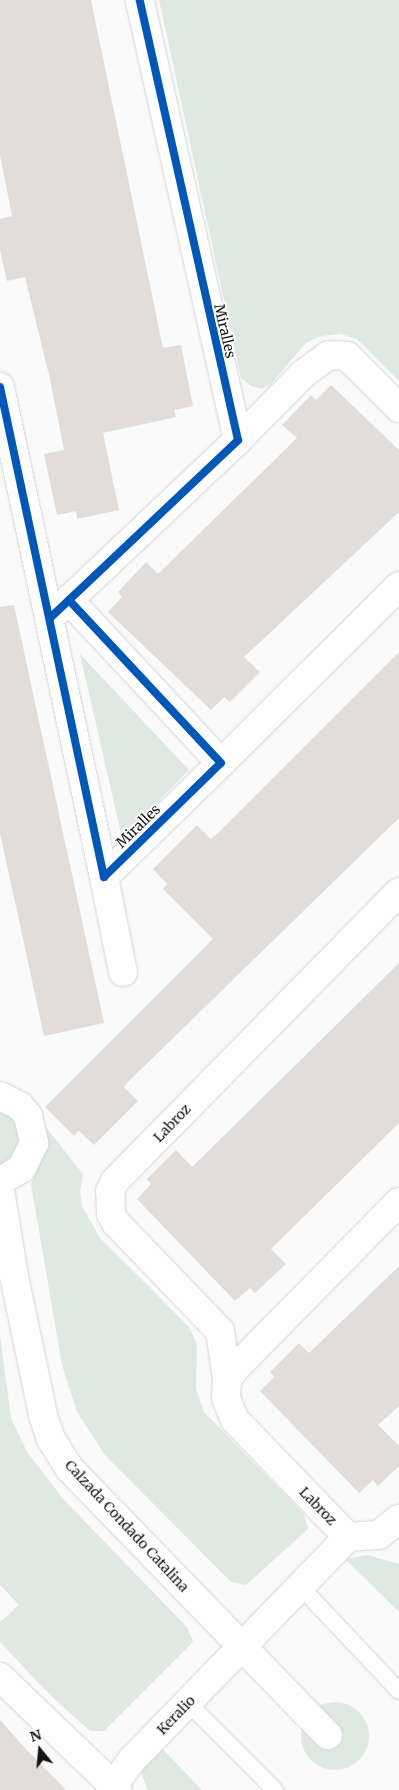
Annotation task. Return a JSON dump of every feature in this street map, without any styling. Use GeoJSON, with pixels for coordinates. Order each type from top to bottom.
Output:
{"type":"FeatureCollection","features":[{"type":"Feature","properties":{"kind":"street","name":"Miralles"},"geometry":{"type":"LineString","coordinates":[[140,0],[238,440]]}},
{"type":"Feature","properties":{"kind":"street"},"geometry":{"type":"LineString","coordinates":[[221,762],[59,609],[238,440],[303,374],[324,357],[335,354],[347,356],[399,408]]}},
{"type":"Feature","properties":{"kind":"street","name":"Miralles"},"geometry":{"type":"LineString","coordinates":[[0,386],[59,609],[104,877],[123,972]]}},
{"type":"Feature","properties":{"kind":"street","name":"Miralles"},"geometry":{"type":"LineString","coordinates":[[104,877],[399,586]]}},
{"type":"Feature","properties":{"kind":"street","name":"Labroz"},"geometry":{"type":"LineString","coordinates":[[348,1537],[236,1420],[226,1398],[227,1379],[220,1331],[116,1223],[112,1214],[110,1191],[122,1174],[399,892]]}},
{"type":"Feature","properties":{"kind":"street"},"geometry":{"type":"LineString","coordinates":[[0,1096],[20,1106],[28,1116],[34,1143],[22,1168],[0,1181]]}},
{"type":"Feature","properties":{"kind":"street","name":"Calzada Condado Catalina"},"geometry":{"type":"LineString","coordinates":[[0,1190],[7,1278],[51,1439],[64,1460],[328,1735]]}},
{"type":"Feature","properties":{"kind":"street"},"geometry":{"type":"LineString","coordinates":[[227,1379],[399,1202]]}},
{"type":"Feature","properties":{"kind":"street","name":"Labroz"},"geometry":{"type":"LineString","coordinates":[[242,1646],[348,1537],[378,1535],[396,1527]]}},
{"type":"Feature","properties":{"kind":"street","name":"Keralio"},"geometry":{"type":"LineString","coordinates":[[0,1677],[114,1789],[132,1760],[242,1646]]}},
{"type":"Feature","properties":{"kind":"lane"},"geometry":{"type":"LineString","coordinates":[[300,1586],[399,1691]]}},
{"type":"Feature","properties":{"kind":"lane"},"geometry":{"type":"LineString","coordinates":[[188,1702],[275,1790]]}},
{"type":"Feature","properties":{"kind":"shaded area"},"geometry":{"type":"Polygon","coordinates":[[[159,0],[399,0],[399,381],[357,339],[341,334],[321,336],[306,343],[271,384],[262,389],[251,386],[241,378],[159,0]]]}},
{"type":"Feature","properties":{"kind":"shaded area"},"geometry":{"type":"Polygon","coordinates":[[[80,654],[189,770],[122,838],[80,654]]]}},
{"type":"Feature","properties":{"kind":"shaded area"},"geometry":{"type":"Polygon","coordinates":[[[0,1106],[16,1117],[22,1147],[0,1170],[0,1106]]]}},
{"type":"Feature","properties":{"kind":"shaded area"},"geometry":{"type":"Polygon","coordinates":[[[45,1126],[83,1174],[80,1191],[82,1206],[100,1238],[189,1327],[197,1344],[196,1389],[204,1412],[304,1514],[308,1529],[246,1585],[231,1582],[105,1455],[77,1412],[62,1365],[31,1184],[46,1144],[45,1126]]]}},
{"type":"Feature","properties":{"kind":"shaded area"},"geometry":{"type":"Polygon","coordinates":[[[0,1336],[11,1418],[27,1452],[64,1500],[187,1627],[193,1642],[104,1731],[90,1731],[50,1695],[0,1642],[0,1622],[19,1605],[0,1585],[0,1336]]]}},
{"type":"Feature","properties":{"kind":"shaded area"},"geometry":{"type":"Polygon","coordinates":[[[367,1555],[399,1564],[399,1612],[345,1559],[367,1555]]]}},
{"type":"Feature","properties":{"kind":"shaded area"},"geometry":{"type":"Polygon","coordinates":[[[335,1702],[348,1705],[359,1712],[366,1723],[369,1736],[366,1749],[359,1760],[348,1767],[335,1770],[322,1767],[311,1760],[304,1749],[301,1736],[304,1723],[311,1712],[322,1705],[335,1702]]]}},
{"type":"Feature","properties":{"kind":"shaded area"},"geometry":{"type":"Polygon","coordinates":[[[155,1741],[202,1790],[148,1790],[142,1776],[142,1759],[155,1741]]]}},
{"type":"Feature","properties":{"kind":"building"},"geometry":{"type":"Polygon","coordinates":[[[0,0],[91,0],[163,348],[181,345],[193,406],[174,410],[176,417],[103,433],[119,510],[77,519],[76,511],[57,515],[44,454],[64,450],[49,375],[25,277],[7,281],[0,250],[0,219],[12,216],[0,155],[0,0]]]}},
{"type":"Feature","properties":{"kind":"building"},"geometry":{"type":"Polygon","coordinates":[[[331,385],[399,450],[399,512],[244,657],[260,672],[230,702],[224,697],[211,710],[108,612],[122,597],[118,592],[146,562],[158,574],[297,438],[282,425],[311,395],[316,400],[331,385]]]}},
{"type":"Feature","properties":{"kind":"building"},"geometry":{"type":"Polygon","coordinates":[[[14,605],[104,1023],[44,1036],[0,833],[0,607],[14,605]]]}},
{"type":"Feature","properties":{"kind":"building"},"geometry":{"type":"Polygon","coordinates":[[[399,652],[399,818],[129,1081],[124,1087],[138,1101],[94,1145],[79,1131],[74,1136],[45,1107],[213,939],[163,889],[167,884],[153,869],[197,825],[211,839],[217,834],[399,652]]]}},
{"type":"Feature","properties":{"kind":"building"},"geometry":{"type":"Polygon","coordinates":[[[399,963],[399,1123],[271,1249],[286,1264],[255,1293],[250,1288],[235,1301],[137,1199],[151,1184],[147,1179],[176,1150],[192,1167],[399,963]]]}},
{"type":"Feature","properties":{"kind":"building"},"geometry":{"type":"Polygon","coordinates":[[[399,1266],[399,1406],[378,1425],[399,1446],[399,1466],[378,1486],[373,1480],[359,1493],[260,1391],[274,1377],[270,1372],[299,1343],[309,1353],[399,1266]]]}},
{"type":"Feature","properties":{"kind":"building"},"geometry":{"type":"Polygon","coordinates":[[[0,1720],[25,1748],[66,1790],[0,1790],[0,1720]]]}},
{"type":"Feature","properties":{"kind":"cycle path"},"geometry":{"type":"LineString","coordinates":[[50,618],[238,440],[140,0]]}},
{"type":"Feature","properties":{"kind":"cycle path"},"geometry":{"type":"LineString","coordinates":[[0,387],[104,877],[221,763],[69,600]]}}]}
